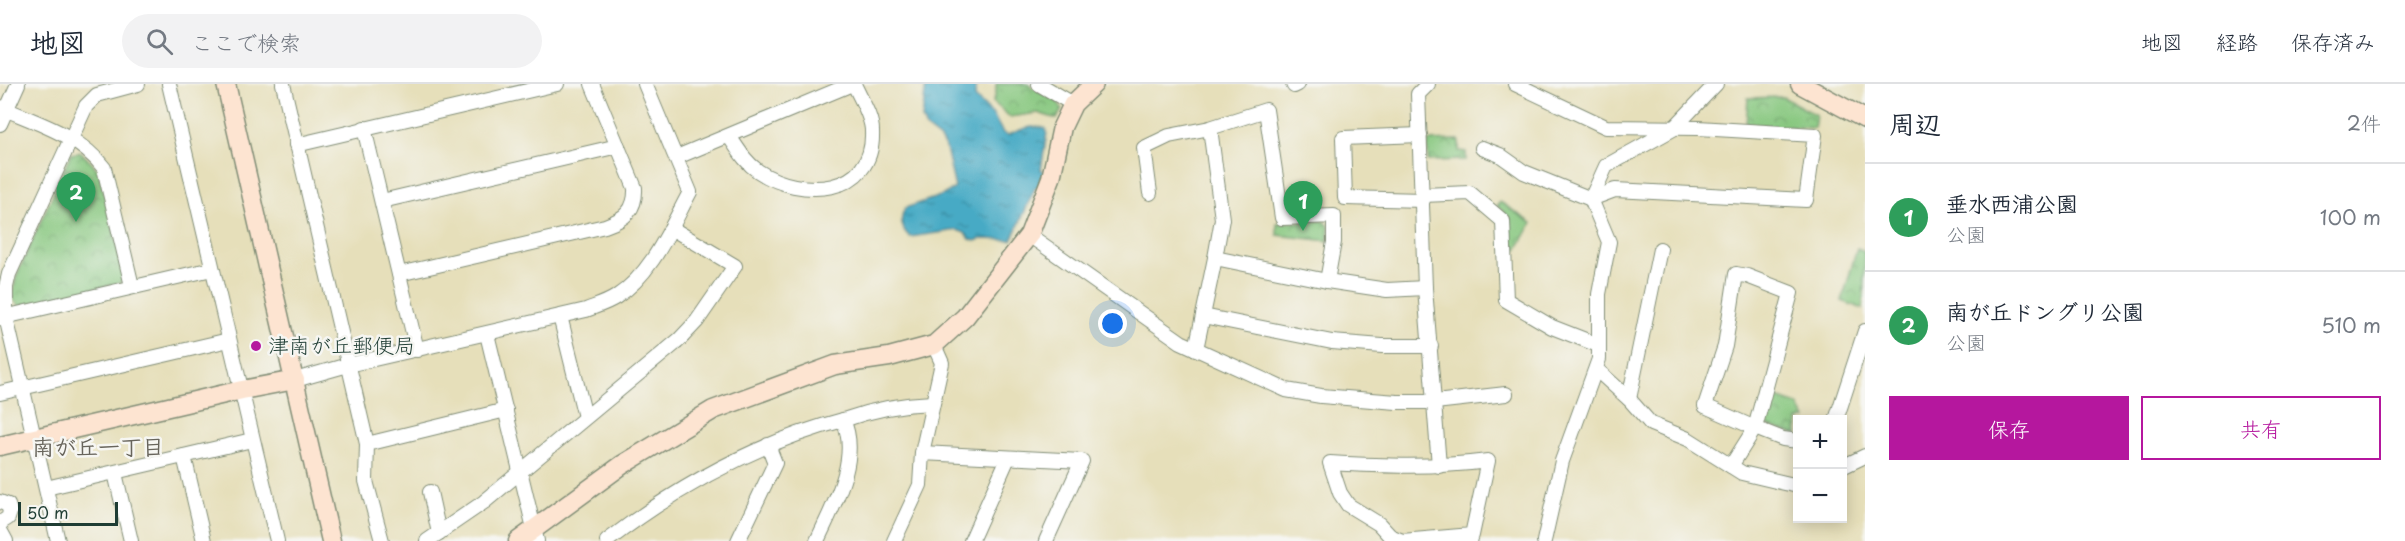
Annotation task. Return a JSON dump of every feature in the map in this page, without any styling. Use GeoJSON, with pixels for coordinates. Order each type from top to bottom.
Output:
{"type":"FeatureCollection","features":[{"type":"Feature","properties":{"kind":"street"},"geometry":{"type":"LineString","coordinates":[[0,124],[3,108],[18,84]]}},
{"type":"Feature","properties":{"kind":"street"},"geometry":{"type":"LineString","coordinates":[[58,541],[3,317],[6,287],[9,274],[91,99],[104,92],[138,84]]}},
{"type":"Feature","properties":{"kind":"street"},"geometry":{"type":"LineString","coordinates":[[169,84],[276,541]]}},
{"type":"Feature","properties":{"kind":"street"},"geometry":{"type":"LineString","coordinates":[[226,84],[331,541]]}},
{"type":"Feature","properties":{"kind":"street"},"geometry":{"type":"LineString","coordinates":[[283,84],[367,444],[366,481],[381,541]]}},
{"type":"Feature","properties":{"kind":"street"},"geometry":{"type":"LineString","coordinates":[[399,274],[605,226],[629,214],[634,205],[635,188],[592,84]]}},
{"type":"Feature","properties":{"kind":"street"},"geometry":{"type":"LineString","coordinates":[[677,157],[853,84],[871,124],[872,143],[869,156],[863,166],[846,183],[836,187],[809,189],[780,182],[751,165],[742,157],[729,136]]}},
{"type":"Feature","properties":{"kind":"street"},"geometry":{"type":"LineString","coordinates":[[1039,84],[1073,104]]}},
{"type":"Feature","properties":{"kind":"street"},"geometry":{"type":"LineString","coordinates":[[519,541],[535,535],[622,465],[713,410],[835,365],[889,357],[934,345],[965,317],[1029,235],[1051,178],[1062,127],[1073,104],[1094,84]]}},
{"type":"Feature","properties":{"kind":"street"},"geometry":{"type":"LineString","coordinates":[[1293,84],[1294,86],[1298,84]]}},
{"type":"Feature","properties":{"kind":"street"},"geometry":{"type":"LineString","coordinates":[[1428,84],[1418,94],[1425,288],[1436,402],[1439,466]]}},
{"type":"Feature","properties":{"kind":"street"},"geometry":{"type":"LineString","coordinates":[[1482,148],[1500,155],[1524,172],[1591,199],[1615,190],[1806,200],[1815,135],[1606,127],[1515,84]]}},
{"type":"Feature","properties":{"kind":"street"},"geometry":{"type":"LineString","coordinates":[[1544,541],[1562,461],[1599,359],[1599,294],[1609,242],[1591,199],[1606,166],[1673,129],[1716,84]]}},
{"type":"Feature","properties":{"kind":"street"},"geometry":{"type":"LineString","coordinates":[[1800,84],[1865,119]]}},
{"type":"Feature","properties":{"kind":"street"},"geometry":{"type":"LineString","coordinates":[[296,145],[550,85]]}},
{"type":"Feature","properties":{"kind":"street"},"geometry":{"type":"LineString","coordinates":[[0,446],[487,334],[586,310],[616,297],[642,275],[690,192],[647,85]]}},
{"type":"Feature","properties":{"kind":"street"},"geometry":{"type":"LineString","coordinates":[[3,108],[71,138],[94,155],[104,168],[132,286]]}},
{"type":"Feature","properties":{"kind":"street"},"geometry":{"type":"LineString","coordinates":[[1150,193],[1143,148],[1169,136],[1210,128],[1266,110],[1282,218],[1334,216],[1334,242],[1327,281]]}},
{"type":"Feature","properties":{"kind":"street"},"geometry":{"type":"LineString","coordinates":[[364,128],[417,350]]}},
{"type":"Feature","properties":{"kind":"street"},"geometry":{"type":"LineString","coordinates":[[1196,349],[1222,219],[1210,128]]}},
{"type":"Feature","properties":{"kind":"street"},"geometry":{"type":"LineString","coordinates":[[1420,135],[1343,138],[1345,198],[1423,197],[1470,193],[1503,221],[1506,300],[1552,327],[1598,345]]}},
{"type":"Feature","properties":{"kind":"street"},"geometry":{"type":"LineString","coordinates":[[382,201],[618,146]]}},
{"type":"Feature","properties":{"kind":"street"},"geometry":{"type":"LineString","coordinates":[[427,541],[484,502],[522,471],[679,340],[703,313],[735,266],[671,228]]}},
{"type":"Feature","properties":{"kind":"street"},"geometry":{"type":"LineString","coordinates":[[1029,235],[1160,329],[1196,349],[1286,390],[1361,400],[1436,402],[1506,394]]}},
{"type":"Feature","properties":{"kind":"street"},"geometry":{"type":"LineString","coordinates":[[1629,399],[1660,249]]}},
{"type":"Feature","properties":{"kind":"street"},"geometry":{"type":"LineString","coordinates":[[1215,258],[1327,281],[1387,290],[1425,288]]}},
{"type":"Feature","properties":{"kind":"street"},"geometry":{"type":"LineString","coordinates":[[3,317],[212,269]]}},
{"type":"Feature","properties":{"kind":"street"},"geometry":{"type":"LineString","coordinates":[[1731,466],[1755,428],[1791,293],[1736,274],[1725,346],[1706,406],[1755,428],[1784,440],[1793,441]]}},
{"type":"Feature","properties":{"kind":"street"},"geometry":{"type":"LineString","coordinates":[[560,316],[585,417]]}},
{"type":"Feature","properties":{"kind":"street"},"geometry":{"type":"LineString","coordinates":[[1203,316],[1332,342],[1382,346],[1431,346]]}},
{"type":"Feature","properties":{"kind":"street"},"geometry":{"type":"LineString","coordinates":[[1838,415],[1863,348],[1865,331]]}},
{"type":"Feature","properties":{"kind":"street"},"geometry":{"type":"LineString","coordinates":[[487,334],[522,471],[535,535]]}},
{"type":"Feature","properties":{"kind":"street"},"geometry":{"type":"LineString","coordinates":[[0,393],[229,340]]}},
{"type":"Feature","properties":{"kind":"street"},"geometry":{"type":"LineString","coordinates":[[894,541],[920,485],[922,453],[942,363],[934,345]]}},
{"type":"Feature","properties":{"kind":"street"},"geometry":{"type":"LineString","coordinates":[[1596,369],[1629,399],[1651,424],[1688,440],[1750,476],[1793,485]]}},
{"type":"Feature","properties":{"kind":"street"},"geometry":{"type":"LineString","coordinates":[[607,541],[680,489],[735,459],[808,429],[860,414],[917,403],[932,403]]}},
{"type":"Feature","properties":{"kind":"street"},"geometry":{"type":"LineString","coordinates":[[367,444],[506,410]]}},
{"type":"Feature","properties":{"kind":"street"},"geometry":{"type":"LineString","coordinates":[[817,541],[846,472],[848,430],[843,420]]}},
{"type":"Feature","properties":{"kind":"street"},"geometry":{"type":"LineString","coordinates":[[46,488],[252,440]]}},
{"type":"Feature","properties":{"kind":"street"},"geometry":{"type":"LineString","coordinates":[[738,541],[775,463],[768,445]]}},
{"type":"Feature","properties":{"kind":"street"},"geometry":{"type":"LineString","coordinates":[[922,453],[1082,462],[1046,541]]}},
{"type":"Feature","properties":{"kind":"street"},"geometry":{"type":"LineString","coordinates":[[184,456],[204,541]]}},
{"type":"Feature","properties":{"kind":"street"},"geometry":{"type":"LineString","coordinates":[[1847,465],[1865,456]]}},
{"type":"Feature","properties":{"kind":"street"},"geometry":{"type":"LineString","coordinates":[[971,541],[1008,458]]}},
{"type":"Feature","properties":{"kind":"street"},"geometry":{"type":"LineString","coordinates":[[1488,461],[1471,538],[1402,541],[1390,536],[1379,524],[1348,505],[1340,493],[1330,463],[1389,467],[1439,466],[1488,461]]}},
{"type":"Feature","properties":{"kind":"street"},"geometry":{"type":"LineString","coordinates":[[115,473],[131,541]]}},
{"type":"Feature","properties":{"kind":"street"},"geometry":{"type":"LineString","coordinates":[[430,492],[439,533]]}},
{"type":"Feature","properties":{"kind":"street"},"geometry":{"type":"LineString","coordinates":[[0,502],[8,505],[10,512],[8,518],[0,523]]}},
{"type":"Feature","properties":{"kind":"street"},"geometry":{"type":"LineString","coordinates":[[0,530],[6,541]]}},
{"type":"Feature","properties":{"kind":"green space"},"geometry":{"type":"Polygon","coordinates":[[[996,84],[1027,84],[1058,102],[1062,109],[1057,119],[1038,113],[1010,117],[993,102],[996,84]]]}},
{"type":"Feature","properties":{"kind":"green space"},"geometry":{"type":"Polygon","coordinates":[[[1783,97],[1816,115],[1814,128],[1746,125],[1748,98],[1783,97]]]}},
{"type":"Feature","properties":{"kind":"green space"},"geometry":{"type":"Polygon","coordinates":[[[1459,140],[1459,151],[1466,152],[1466,160],[1428,161],[1428,141],[1459,140]]]}},
{"type":"Feature","properties":{"kind":"green space"},"geometry":{"type":"Polygon","coordinates":[[[81,152],[98,170],[125,274],[120,283],[20,306],[12,299],[16,277],[71,154],[81,152]]]}},
{"type":"Feature","properties":{"kind":"green space"},"geometry":{"type":"Polygon","coordinates":[[[1500,202],[1532,223],[1517,250],[1511,244],[1510,218],[1497,206],[1500,202]]]}},
{"type":"Feature","properties":{"kind":"green space"},"geometry":{"type":"Polygon","coordinates":[[[1323,221],[1329,226],[1328,241],[1277,235],[1277,223],[1323,221]]]}},
{"type":"Feature","properties":{"kind":"green space"},"geometry":{"type":"Polygon","coordinates":[[[1857,248],[1865,251],[1863,309],[1842,301],[1857,248]]]}},
{"type":"Feature","properties":{"kind":"green space"},"geometry":{"type":"Polygon","coordinates":[[[1771,396],[1798,405],[1804,415],[1793,415],[1793,434],[1768,426],[1764,418],[1771,396]]]}},
{"type":"Feature","properties":{"kind":"water"},"geometry":{"type":"Polygon","coordinates":[[[926,84],[976,84],[975,97],[993,115],[1003,133],[1008,135],[1026,128],[1045,128],[1047,132],[1041,170],[1046,172],[1039,188],[1035,188],[1012,240],[981,239],[975,241],[957,230],[910,237],[903,227],[902,219],[905,208],[943,195],[955,188],[946,148],[940,139],[926,128],[922,119],[926,84]]]}},
{"type":"Feature","properties":{"kind":"place","name":"南が丘ドングリ公園"},"geometry":{"type":"Point","coordinates":[76,222]}},
{"type":"Feature","properties":{"kind":"place","name":"垂水西浦公園"},"geometry":{"type":"Point","coordinates":[1303,231]}},
{"type":"Feature","properties":{"kind":"place","name":"津南が丘郵便局"},"geometry":{"type":"Point","coordinates":[256,346]}},
{"type":"Feature","properties":{"kind":"district","name":"南が丘一丁目"},"geometry":{"type":"Point","coordinates":[98,447]}}]}
